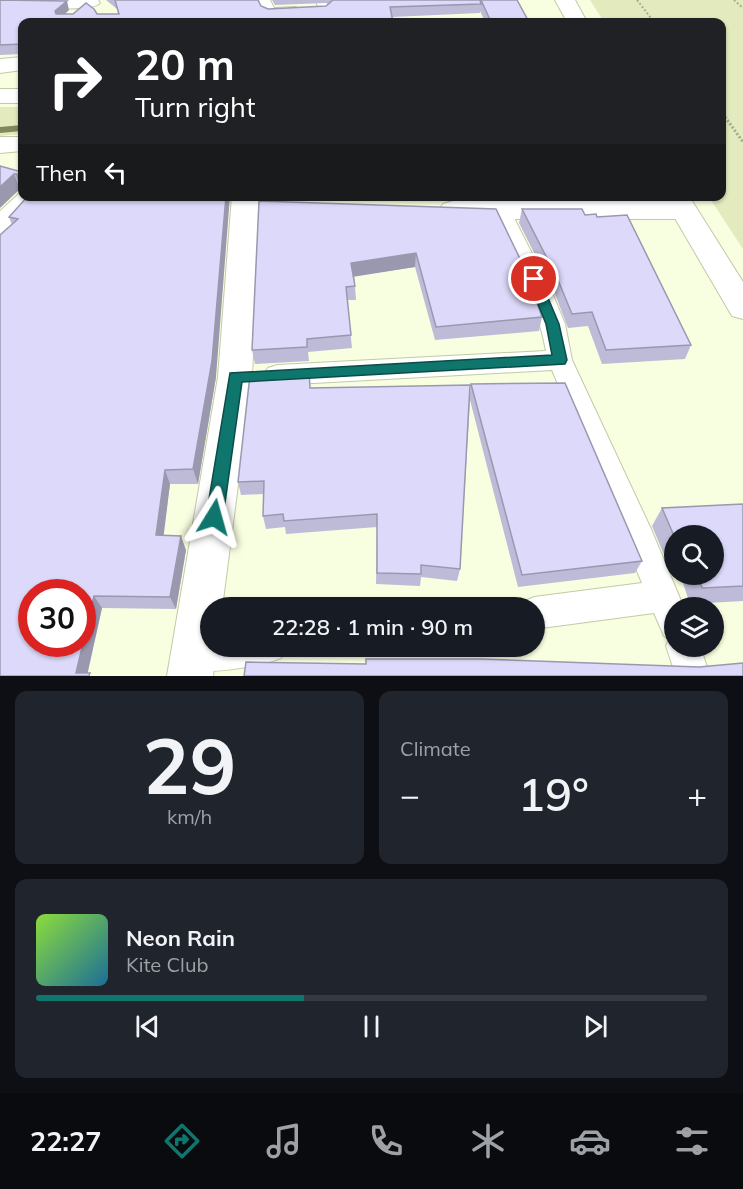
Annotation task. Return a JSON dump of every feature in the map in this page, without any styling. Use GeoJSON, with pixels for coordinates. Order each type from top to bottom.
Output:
{"type":"FeatureCollection","features":[{"type":"Feature","properties":{"kind":"street"},"geometry":{"type":"LineString","coordinates":[[34,0],[92,2],[108,14]]}},
{"type":"Feature","properties":{"kind":"street"},"geometry":{"type":"LineString","coordinates":[[565,0],[576,18]]}},
{"type":"Feature","properties":{"kind":"street"},"geometry":{"type":"LineString","coordinates":[[0,66],[18,64]]}},
{"type":"Feature","properties":{"kind":"street"},"geometry":{"type":"LineString","coordinates":[[0,96],[18,96]]}},
{"type":"Feature","properties":{"kind":"street"},"geometry":{"type":"LineString","coordinates":[[0,145],[18,144]]}},
{"type":"Feature","properties":{"kind":"street"},"geometry":{"type":"LineString","coordinates":[[0,226],[28,201]]}},
{"type":"Feature","properties":{"kind":"street"},"geometry":{"type":"LineString","coordinates":[[192,666],[235,377],[254,201]]}},
{"type":"Feature","properties":{"kind":"street"},"geometry":{"type":"LineString","coordinates":[[431,209],[501,212],[678,203],[743,308]]}},
{"type":"Feature","properties":{"kind":"lane"},"geometry":{"type":"LineString","coordinates":[[263,0],[269,12],[326,11]]}},
{"type":"Feature","properties":{"kind":"lane"},"geometry":{"type":"LineString","coordinates":[[73,16],[92,2]]}},
{"type":"Feature","properties":{"kind":"lane"},"geometry":{"type":"LineString","coordinates":[[501,212],[542,295],[553,324],[560,360],[636,529],[663,596],[545,612]]}},
{"type":"Feature","properties":{"kind":"lane"},"geometry":{"type":"LineString","coordinates":[[235,377],[560,360]]}},
{"type":"Feature","properties":{"kind":"lane"},"geometry":{"type":"LineString","coordinates":[[192,666],[227,657]]}},
{"type":"Feature","properties":{"kind":"lane"},"geometry":{"type":"LineString","coordinates":[[687,657],[693,676]]}},
{"type":"Feature","properties":{"kind":"path"},"geometry":{"type":"LineString","coordinates":[[637,0],[651,18]]}},
{"type":"Feature","properties":{"kind":"path"},"geometry":{"type":"LineString","coordinates":[[734,0],[743,8]]}},
{"type":"Feature","properties":{"kind":"path"},"geometry":{"type":"LineString","coordinates":[[726,119],[743,142]]}},
{"type":"Feature","properties":{"kind":"green space"},"geometry":{"type":"Polygon","coordinates":[[[590,0],[743,0],[743,249],[712,201],[726,201],[726,18],[601,18],[590,0]]]}},
{"type":"Feature","properties":{"kind":"green space"},"geometry":{"type":"Polygon","coordinates":[[[0,107],[18,107],[18,134],[0,136],[0,107]]]}},
{"type":"Feature","properties":{"kind":"building"},"geometry":{"type":"Polygon","coordinates":[[[0,0],[67,1],[55,11],[56,14],[73,14],[86,3],[97,14],[119,14],[115,0],[258,0],[261,6],[268,9],[326,6],[333,0],[480,0],[481,4],[390,7],[392,18],[18,18],[18,44],[0,45],[0,0]]]}},
{"type":"Feature","properties":{"kind":"building"},"geometry":{"type":"Polygon","coordinates":[[[481,0],[517,0],[527,18],[489,18],[481,0]]]}},
{"type":"Feature","properties":{"kind":"building"},"geometry":{"type":"Polygon","coordinates":[[[0,166],[18,171],[18,179],[17,174],[14,174],[0,187],[0,166]]]}},
{"type":"Feature","properties":{"kind":"building"},"geometry":{"type":"Polygon","coordinates":[[[23,201],[226,201],[212,361],[193,469],[165,470],[156,535],[181,536],[170,597],[96,596],[96,579],[18,579],[18,657],[80,657],[76,673],[90,673],[89,676],[0,676],[0,235],[18,219],[9,217],[23,201]]]}},
{"type":"Feature","properties":{"kind":"building"},"geometry":{"type":"Polygon","coordinates":[[[259,201],[496,209],[524,267],[542,317],[436,327],[416,253],[351,263],[355,286],[346,287],[351,335],[307,339],[307,347],[252,350],[259,201]]]}},
{"type":"Feature","properties":{"kind":"building"},"geometry":{"type":"Polygon","coordinates":[[[522,209],[582,209],[585,215],[596,214],[597,217],[627,215],[691,345],[606,350],[592,312],[572,314],[558,280],[522,209]]]}},
{"type":"Feature","properties":{"kind":"building"},"geometry":{"type":"Polygon","coordinates":[[[309,371],[310,388],[470,385],[460,569],[421,565],[421,574],[377,573],[377,514],[284,521],[283,514],[263,516],[264,481],[238,482],[250,375],[309,371]]]}},
{"type":"Feature","properties":{"kind":"building"},"geometry":{"type":"Polygon","coordinates":[[[565,383],[642,561],[522,575],[471,384],[565,383]]]}},
{"type":"Feature","properties":{"kind":"building"},"geometry":{"type":"Polygon","coordinates":[[[743,504],[743,586],[702,588],[701,585],[724,585],[724,525],[669,525],[662,508],[743,504]]]}},
{"type":"Feature","properties":{"kind":"building"},"geometry":{"type":"Polygon","coordinates":[[[366,659],[481,659],[699,667],[743,663],[743,676],[244,676],[246,662],[366,664],[366,659]]]}},
{"type":"Feature","properties":{"kind":"waterway"},"geometry":{"type":"LineString","coordinates":[[0,130],[18,128]]}},
{"type":"Feature","properties":{"kind":"route"},"geometry":{"type":"LineString","coordinates":[[214,517],[235,377],[560,360],[553,324],[534,279]]}}]}
